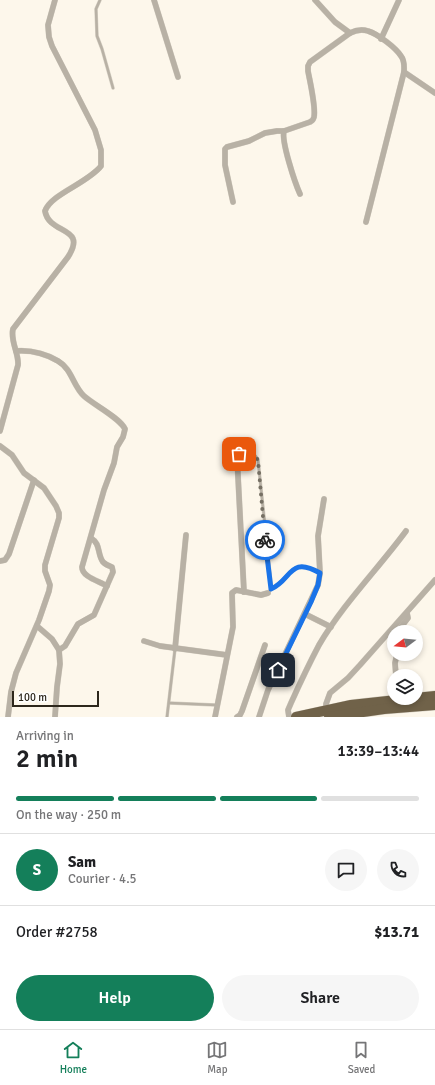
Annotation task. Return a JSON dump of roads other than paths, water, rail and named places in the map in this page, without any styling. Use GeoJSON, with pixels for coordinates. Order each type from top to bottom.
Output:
{"type":"FeatureCollection","features":[{"type":"Feature","properties":{"kind":"highway"},"geometry":{"type":"LineString","coordinates":[[423,697],[435,696]]}},
{"type":"Feature","properties":{"kind":"highway"},"geometry":{"type":"LineString","coordinates":[[327,714],[351,705],[387,701]]}},
{"type":"Feature","properties":{"kind":"highway"},"geometry":{"type":"LineString","coordinates":[[296,717],[327,714],[384,713],[435,705]]}},
{"type":"Feature","properties":{"kind":"street"},"geometry":{"type":"LineString","coordinates":[[0,431],[18,365],[12,335],[13,329],[73,249],[73,238],[70,234],[48,219],[45,211],[47,207],[60,196],[90,177],[101,166],[102,159],[99,141],[95,130],[52,46],[49,37],[48,25],[56,0]]}},
{"type":"Feature","properties":{"kind":"street"},"geometry":{"type":"LineString","coordinates":[[154,0],[178,77]]}},
{"type":"Feature","properties":{"kind":"street"},"geometry":{"type":"LineString","coordinates":[[315,0],[335,22],[350,33]]}},
{"type":"Feature","properties":{"kind":"street"},"geometry":{"type":"LineString","coordinates":[[381,39],[399,0]]}},
{"type":"Feature","properties":{"kind":"street"},"geometry":{"type":"LineString","coordinates":[[233,202],[225,165],[225,149],[227,147],[249,141],[265,133],[277,130],[284,131],[310,122],[314,115],[308,66],[310,62],[350,33],[361,30],[368,31],[381,39],[402,57],[405,64],[366,222]]}},
{"type":"Feature","properties":{"kind":"street"},"geometry":{"type":"LineString","coordinates":[[404,72],[435,93]]}},
{"type":"Feature","properties":{"kind":"street"},"geometry":{"type":"LineString","coordinates":[[284,131],[284,140],[300,194]]}},
{"type":"Feature","properties":{"kind":"street"},"geometry":{"type":"LineString","coordinates":[[16,351],[34,352],[59,361],[66,368],[80,392],[120,421],[125,429],[123,437],[117,447],[114,463],[104,490],[82,567],[82,571],[87,576],[107,586]]}},
{"type":"Feature","properties":{"kind":"street"},"geometry":{"type":"LineString","coordinates":[[0,446],[12,455],[21,470],[41,485],[51,497],[60,515],[45,565],[45,571],[50,587],[37,626],[16,673],[11,692],[8,717]]}},
{"type":"Feature","properties":{"kind":"street"},"geometry":{"type":"LineString","coordinates":[[237,457],[244,592]]}},
{"type":"Feature","properties":{"kind":"street"},"geometry":{"type":"LineString","coordinates":[[0,561],[7,559],[34,480]]}},
{"type":"Feature","properties":{"kind":"street"},"geometry":{"type":"LineString","coordinates":[[259,717],[268,690],[318,585],[320,573],[318,536],[324,499]]}},
{"type":"Feature","properties":{"kind":"street"},"geometry":{"type":"LineString","coordinates":[[289,717],[288,710],[320,644],[331,627],[406,531]]}},
{"type":"Feature","properties":{"kind":"street"},"geometry":{"type":"LineString","coordinates":[[175,649],[186,535]]}},
{"type":"Feature","properties":{"kind":"street"},"geometry":{"type":"LineString","coordinates":[[58,650],[65,646],[78,624],[94,615],[113,569],[103,561],[98,546],[91,538]]}},
{"type":"Feature","properties":{"kind":"street"},"geometry":{"type":"LineString","coordinates":[[327,714],[326,704],[330,693],[348,678],[435,580]]}},
{"type":"Feature","properties":{"kind":"street"},"geometry":{"type":"LineString","coordinates":[[215,717],[234,621],[232,593],[236,590],[262,595],[270,591]]}},
{"type":"Feature","properties":{"kind":"street"},"geometry":{"type":"LineString","coordinates":[[403,625],[408,618],[407,613]]}},
{"type":"Feature","properties":{"kind":"street"},"geometry":{"type":"LineString","coordinates":[[305,614],[331,627]]}},
{"type":"Feature","properties":{"kind":"street"},"geometry":{"type":"LineString","coordinates":[[37,626],[52,640],[58,650],[60,664],[55,717]]}},
{"type":"Feature","properties":{"kind":"street"},"geometry":{"type":"LineString","coordinates":[[144,641],[175,649],[227,655]]}},
{"type":"Feature","properties":{"kind":"street"},"geometry":{"type":"LineString","coordinates":[[237,717],[242,711],[265,645]]}},
{"type":"Feature","properties":{"kind":"lane"},"geometry":{"type":"LineString","coordinates":[[100,0],[96,9],[97,36],[113,88]]}},
{"type":"Feature","properties":{"kind":"lane"},"geometry":{"type":"LineString","coordinates":[[237,457],[243,452],[248,452],[254,454],[258,460],[270,591]]}},
{"type":"Feature","properties":{"kind":"lane"},"geometry":{"type":"LineString","coordinates":[[270,591],[297,567],[313,569],[320,573]]}},
{"type":"Feature","properties":{"kind":"lane"},"geometry":{"type":"LineString","coordinates":[[167,717],[173,680],[175,649]]}},
{"type":"Feature","properties":{"kind":"lane"},"geometry":{"type":"LineString","coordinates":[[169,704],[217,705]]}}]}
